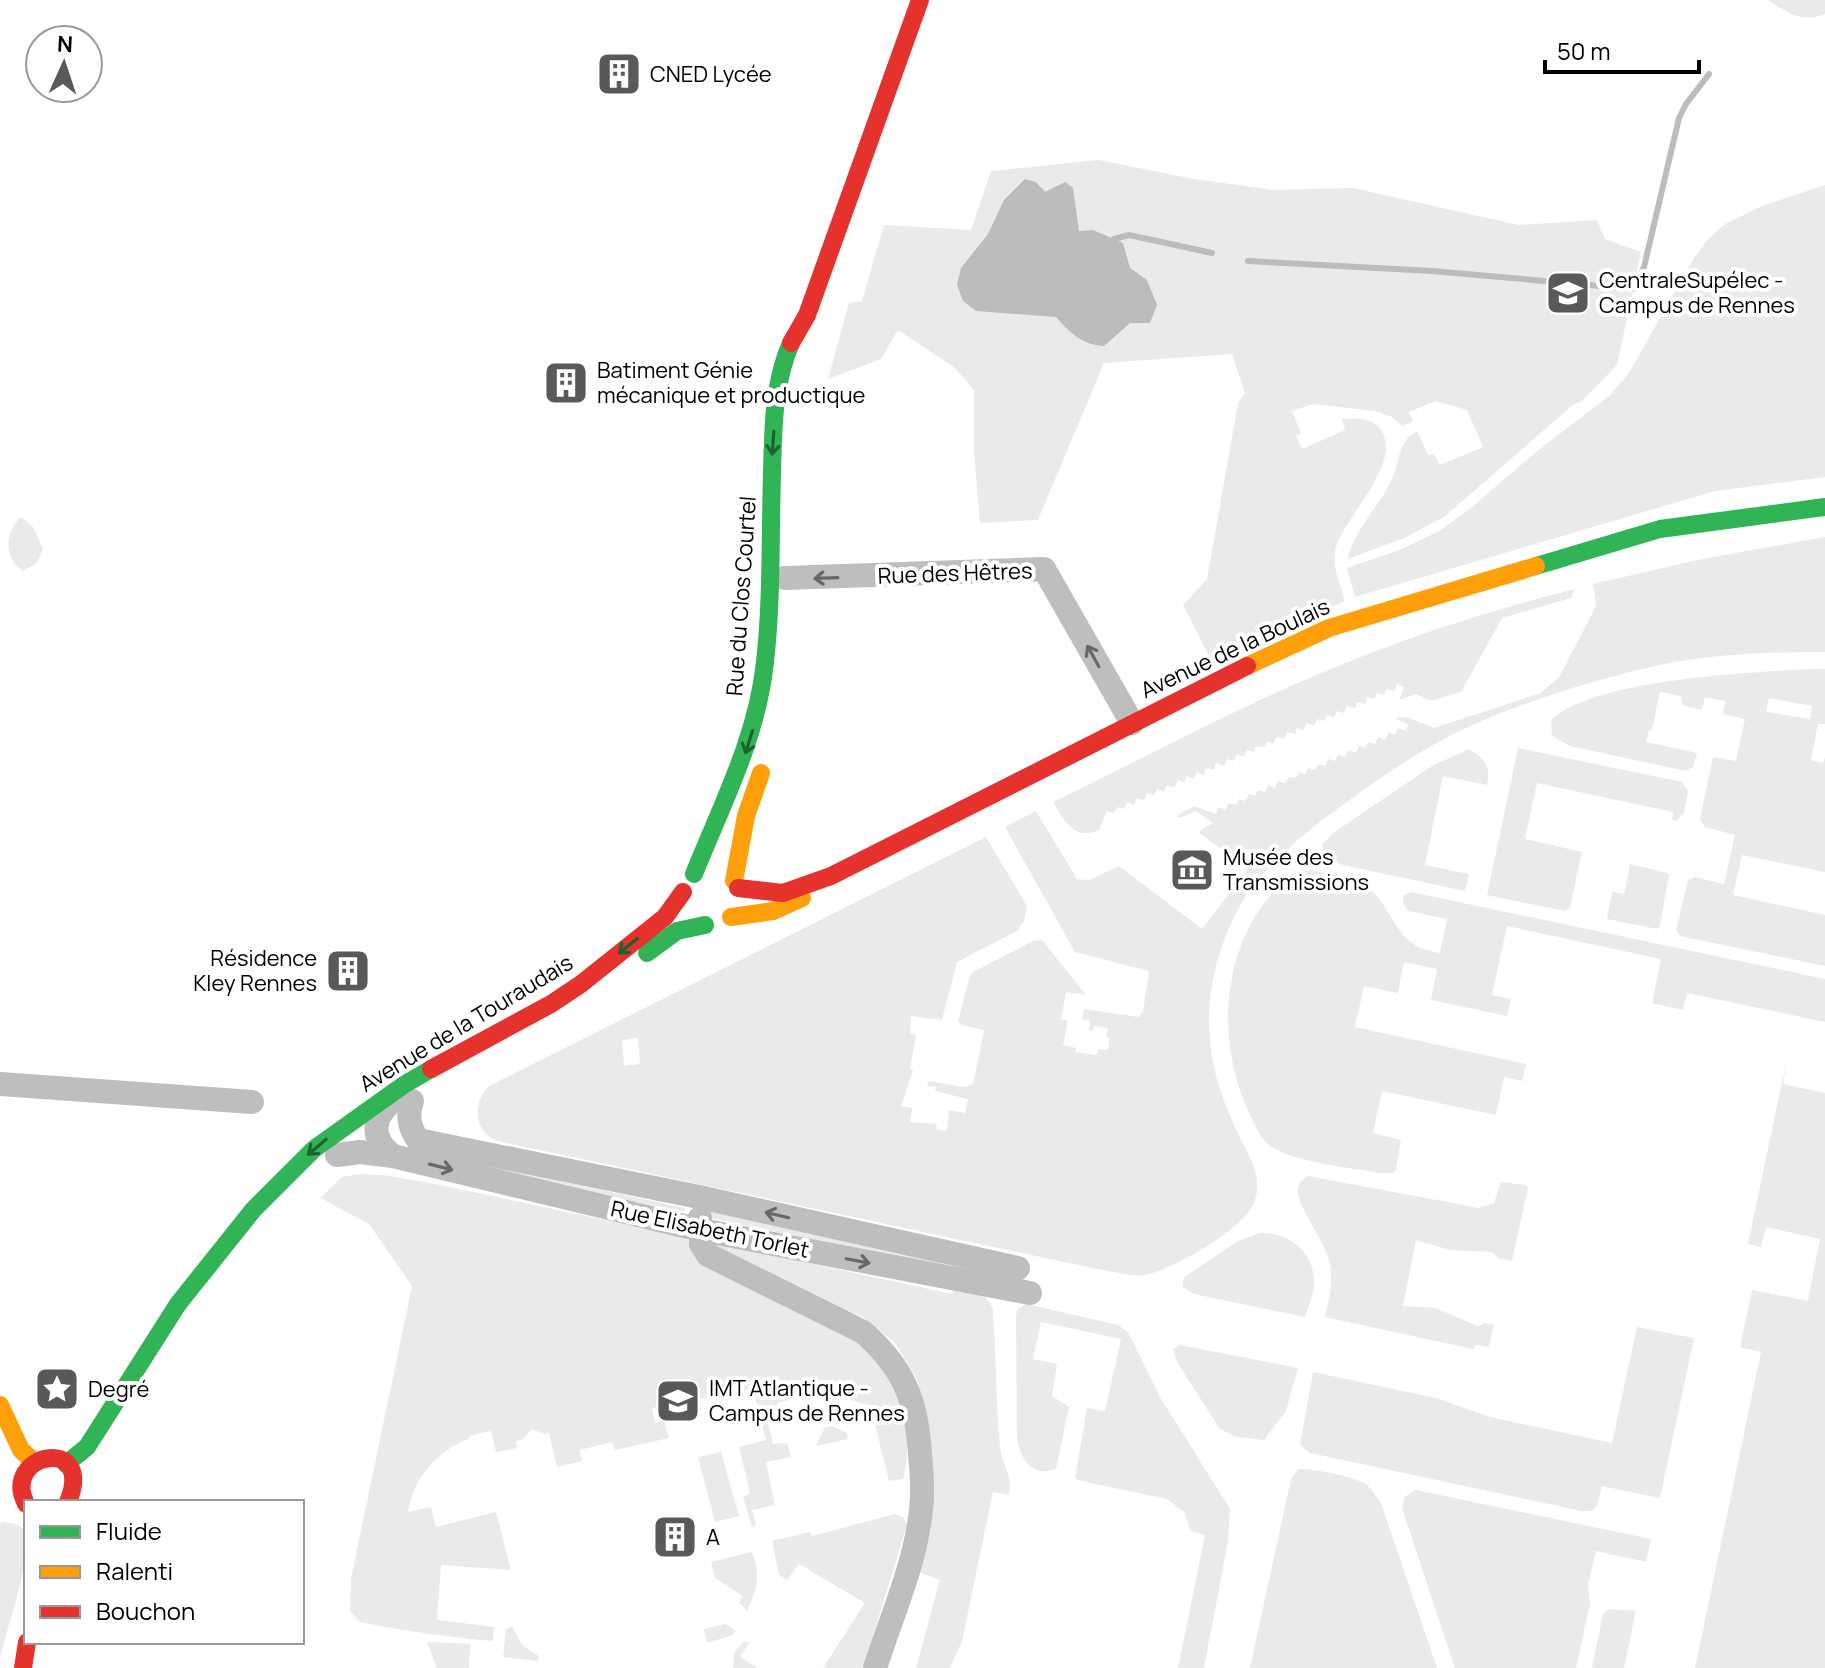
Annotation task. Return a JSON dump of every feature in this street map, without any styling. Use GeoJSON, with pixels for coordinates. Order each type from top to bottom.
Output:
{"type":"FeatureCollection","features":[{"type":"Feature","properties":{"kind":"main road","name":"Rue du Clos Courtel"},"geometry":{"type":"LineString","coordinates":[[694,874],[734,785],[747,749],[761,692],[767,640],[775,417],[788,350],[807,315],[920,0]]}},
{"type":"Feature","properties":{"kind":"main road","name":"Rue du Clos Courtel"},"geometry":{"type":"LineString","coordinates":[[796,394],[807,315]]}},
{"type":"Feature","properties":{"kind":"main road","name":"Rue du Clos Courtel"},"geometry":{"type":"LineString","coordinates":[[770,730],[785,578],[791,455]]}},
{"type":"Feature","properties":{"kind":"main road","name":"Avenue de la Boulais"},"geometry":{"type":"LineString","coordinates":[[736,884],[774,893],[794,890],[831,876],[1200,688],[1329,628],[1660,529],[1825,507]]}},
{"type":"Feature","properties":{"kind":"main road"},"geometry":{"type":"LineString","coordinates":[[630,969],[665,937],[677,931],[714,925],[731,917],[739,903],[736,884],[746,816],[767,753]]}},
{"type":"Feature","properties":{"kind":"main road"},"geometry":{"type":"LineString","coordinates":[[705,925],[687,913],[683,902],[683,892],[694,874],[720,870],[736,884]]}},
{"type":"Feature","properties":{"kind":"main road","name":"Avenue de la Boulais"},"geometry":{"type":"LineString","coordinates":[[731,917],[773,911],[804,897],[831,876]]}},
{"type":"Feature","properties":{"kind":"main road","name":"Avenue de la Touraudais"},"geometry":{"type":"LineString","coordinates":[[66,1464],[87,1447],[163,1325],[253,1210],[314,1149],[434,1067],[551,1004],[581,984],[665,917],[683,892]]}},
{"type":"Feature","properties":{"kind":"main road","name":"Avenue de la Touraudais"},"geometry":{"type":"LineString","coordinates":[[210,1266],[378,1121],[479,1060],[570,1013]]}},
{"type":"Feature","properties":{"kind":"main road"},"geometry":{"type":"LineString","coordinates":[[0,1405],[21,1450],[32,1460]]}},
{"type":"Feature","properties":{"kind":"main road"},"geometry":{"type":"LineString","coordinates":[[15,1500],[23,1468],[41,1456],[66,1464],[74,1477],[69,1500]]}},
{"type":"Feature","properties":{"kind":"main road"},"geometry":{"type":"LineString","coordinates":[[23,1668],[27,1644]]}},
{"type":"Feature","properties":{"kind":"street","name":"Rue des Hêtres"},"geometry":{"type":"LineString","coordinates":[[785,578],[1044,569],[1132,723]]}},
{"type":"Feature","properties":{"kind":"street"},"geometry":{"type":"LineString","coordinates":[[393,1156],[378,1143],[378,1121],[388,1104],[425,1079],[434,1067]]}},
{"type":"Feature","properties":{"kind":"street"},"geometry":{"type":"LineString","coordinates":[[0,1084],[252,1102]]}},
{"type":"Feature","properties":{"kind":"street"},"geometry":{"type":"LineString","coordinates":[[412,1101],[410,1126],[418,1140]]}},
{"type":"Feature","properties":{"kind":"street","name":"Rue Elisabeth Torlet"},"geometry":{"type":"LineString","coordinates":[[348,1123],[378,1121],[418,1140],[699,1197],[1018,1268]]}},
{"type":"Feature","properties":{"kind":"street","name":"Rue Elisabeth Torlet"},"geometry":{"type":"LineString","coordinates":[[337,1155],[360,1152],[393,1156],[701,1230],[1030,1293]]}},
{"type":"Feature","properties":{"kind":"street"},"geometry":{"type":"LineString","coordinates":[[699,1197],[701,1244],[708,1255],[863,1332],[879,1346],[904,1379],[912,1396],[919,1430],[921,1513],[915,1544],[875,1668]]}},
{"type":"Feature","properties":{"kind":"shaded area"},"geometry":{"type":"Polygon","coordinates":[[[1768,0],[1825,0],[1825,14],[1802,17],[1788,13],[1768,0]]]}},
{"type":"Feature","properties":{"kind":"shaded area"},"geometry":{"type":"Polygon","coordinates":[[[1099,160],[1194,179],[1273,190],[1353,188],[1519,225],[1597,220],[1605,239],[1641,252],[1617,365],[1582,401],[1573,405],[1444,517],[1404,538],[1348,559],[1356,536],[1389,485],[1401,450],[1411,435],[1417,431],[1428,455],[1434,454],[1440,465],[1483,447],[1467,410],[1436,401],[1409,412],[1413,421],[1402,426],[1392,417],[1375,411],[1313,404],[1292,411],[1301,433],[1296,436],[1302,449],[1345,430],[1342,419],[1373,423],[1381,430],[1386,443],[1385,458],[1379,473],[1336,547],[1335,568],[1345,601],[1211,660],[1183,605],[1207,579],[1238,403],[1245,393],[1232,354],[1104,363],[1038,520],[980,523],[974,453],[974,390],[955,368],[898,330],[881,359],[828,379],[849,303],[862,301],[884,225],[971,230],[991,171],[1099,160]]]}},
{"type":"Feature","properties":{"kind":"shaded area"},"geometry":{"type":"Polygon","coordinates":[[[1025,179],[1036,182],[1045,192],[1065,182],[1073,188],[1079,231],[1093,230],[1123,243],[1130,268],[1147,280],[1157,305],[1150,323],[1130,323],[1104,346],[1077,337],[1056,317],[976,311],[963,301],[957,285],[961,268],[988,234],[1004,200],[1025,179]]]}},
{"type":"Feature","properties":{"kind":"shaded area"},"geometry":{"type":"Polygon","coordinates":[[[1825,185],[1825,477],[1715,491],[1355,597],[1347,568],[1402,549],[1441,530],[1609,396],[1629,373],[1694,258],[1709,238],[1725,224],[1762,206],[1825,185]]]}},
{"type":"Feature","properties":{"kind":"shaded area"},"geometry":{"type":"Polygon","coordinates":[[[21,517],[33,527],[43,549],[37,563],[23,571],[12,559],[8,545],[12,530],[21,517]]]}},
{"type":"Feature","properties":{"kind":"shaded area"},"geometry":{"type":"Polygon","coordinates":[[[1825,537],[1825,652],[1737,655],[1672,663],[1573,688],[1494,716],[1433,745],[1369,786],[1303,835],[1254,885],[1237,910],[1221,948],[1214,975],[1209,1020],[1217,1079],[1255,1171],[1257,1186],[1254,1203],[1237,1225],[1222,1236],[1157,1272],[1127,1275],[497,1141],[479,1124],[478,1108],[489,1086],[986,837],[1027,906],[1024,921],[1017,931],[957,962],[942,1020],[911,1016],[910,1033],[916,1035],[910,1069],[913,1070],[901,1106],[912,1108],[910,1122],[937,1124],[936,1129],[947,1131],[949,1110],[965,1113],[968,1099],[927,1086],[928,1081],[964,1087],[973,1084],[984,1030],[958,1022],[973,972],[1033,941],[1042,940],[1086,995],[1066,992],[1061,1019],[1068,1021],[1063,1045],[1076,1048],[1075,1052],[1096,1055],[1098,1049],[1108,1050],[1108,1028],[1094,1026],[1093,1031],[1089,1030],[1090,1021],[1082,1019],[1084,1009],[1138,1017],[1143,1012],[1149,971],[1075,952],[1005,827],[1036,811],[1077,879],[1089,880],[1119,866],[1202,929],[1248,869],[1198,832],[1213,823],[1196,811],[1180,818],[1176,816],[1194,806],[1216,814],[1218,807],[1226,810],[1228,803],[1236,805],[1238,799],[1245,801],[1249,794],[1255,796],[1258,790],[1265,792],[1268,785],[1275,788],[1278,781],[1285,783],[1289,777],[1296,778],[1299,772],[1305,774],[1308,768],[1315,770],[1318,764],[1325,766],[1328,759],[1335,761],[1338,755],[1345,757],[1348,750],[1356,753],[1359,746],[1365,748],[1368,742],[1375,744],[1378,737],[1385,740],[1389,732],[1395,735],[1398,728],[1406,731],[1408,724],[1395,718],[1407,717],[1434,728],[1541,693],[1559,677],[1589,620],[1596,605],[1593,584],[1702,559],[1825,537]],[[638,1038],[622,1040],[624,1066],[640,1064],[638,1038]]]}},
{"type":"Feature","properties":{"kind":"shaded area"},"geometry":{"type":"Polygon","coordinates":[[[1575,589],[1571,598],[1502,618],[1461,692],[1434,700],[1416,694],[1399,700],[1404,687],[1397,684],[1395,691],[1387,689],[1384,695],[1377,693],[1374,699],[1367,697],[1365,704],[1357,702],[1355,708],[1347,706],[1344,713],[1337,711],[1334,717],[1327,715],[1324,721],[1317,719],[1314,726],[1307,723],[1303,730],[1297,728],[1295,734],[1287,732],[1284,739],[1277,737],[1273,744],[1267,741],[1265,747],[1256,746],[1254,752],[1247,750],[1244,757],[1237,754],[1234,761],[1227,759],[1224,766],[1216,763],[1214,770],[1206,768],[1204,775],[1197,772],[1193,779],[1187,776],[1184,782],[1178,780],[1174,788],[1167,785],[1164,792],[1157,789],[1154,796],[1147,793],[1144,800],[1137,798],[1134,805],[1127,802],[1124,809],[1117,807],[1114,813],[1107,811],[1099,830],[1091,833],[1071,827],[1053,802],[1317,674],[1463,621],[1575,589]]]}},
{"type":"Feature","properties":{"kind":"shaded area"},"geometry":{"type":"Polygon","coordinates":[[[1825,669],[1825,724],[1818,724],[1811,760],[1823,763],[1825,757],[1825,872],[1742,855],[1733,895],[1825,915],[1825,966],[1680,936],[1676,930],[1688,880],[1695,877],[1724,884],[1735,835],[1705,827],[1700,819],[1713,757],[1736,761],[1745,719],[1723,714],[1725,701],[1705,697],[1702,710],[1682,705],[1681,696],[1660,692],[1652,730],[1649,730],[1646,742],[1697,753],[1693,767],[1686,771],[1570,746],[1552,736],[1551,721],[1571,707],[1601,695],[1680,680],[1825,669]],[[1769,698],[1766,712],[1810,719],[1812,706],[1769,698]]]}},
{"type":"Feature","properties":{"kind":"shaded area"},"geometry":{"type":"Polygon","coordinates":[[[1518,748],[1682,782],[1688,791],[1684,813],[1676,821],[1672,820],[1673,812],[1537,783],[1525,839],[1582,852],[1570,907],[1565,911],[1487,895],[1518,748]]]}},
{"type":"Feature","properties":{"kind":"shaded area"},"geometry":{"type":"Polygon","coordinates":[[[1469,749],[1486,764],[1487,785],[1443,776],[1425,865],[1469,874],[1465,891],[1343,865],[1324,857],[1322,845],[1333,833],[1432,766],[1469,749]]]}},
{"type":"Feature","properties":{"kind":"shaded area"},"geometry":{"type":"Polygon","coordinates":[[[1630,864],[1669,875],[1657,929],[1607,919],[1612,892],[1624,894],[1630,864]]]}},
{"type":"Feature","properties":{"kind":"shaded area"},"geometry":{"type":"Polygon","coordinates":[[[1310,870],[1361,883],[1374,893],[1407,939],[1426,950],[1440,953],[1447,919],[1408,911],[1403,903],[1404,895],[1411,892],[1825,979],[1825,1022],[1687,993],[1683,1010],[1652,1003],[1661,959],[1507,926],[1492,995],[1511,999],[1507,1016],[1431,1000],[1437,969],[1404,962],[1398,993],[1364,986],[1355,1027],[1526,1064],[1522,1081],[1504,1077],[1496,1115],[1382,1091],[1373,1133],[1401,1140],[1393,1173],[1339,1167],[1294,1157],[1268,1144],[1251,1117],[1232,1062],[1229,1004],[1241,946],[1253,920],[1283,883],[1310,870]]]}},
{"type":"Feature","properties":{"kind":"shaded area"},"geometry":{"type":"Polygon","coordinates":[[[1787,1058],[1783,1084],[1825,1093],[1825,1668],[1695,1668],[1761,1352],[1740,1347],[1752,1290],[1808,1301],[1820,1239],[1766,1227],[1761,1247],[1748,1244],[1787,1058]]]}},
{"type":"Feature","properties":{"kind":"shaded area"},"geometry":{"type":"Polygon","coordinates":[[[430,1153],[685,1208],[684,1212],[429,1157],[430,1153]]]}},
{"type":"Feature","properties":{"kind":"shaded area"},"geometry":{"type":"Polygon","coordinates":[[[360,1174],[435,1184],[686,1237],[696,1256],[875,1351],[892,1381],[903,1412],[907,1445],[903,1479],[889,1481],[870,1405],[821,1393],[777,1403],[779,1412],[766,1414],[773,1444],[787,1443],[791,1457],[766,1462],[775,1505],[752,1510],[756,1525],[752,1527],[743,1497],[750,1493],[739,1447],[766,1440],[753,1389],[652,1408],[655,1423],[664,1420],[669,1438],[615,1450],[612,1442],[580,1450],[582,1461],[557,1467],[549,1433],[532,1429],[522,1440],[516,1441],[517,1448],[496,1452],[491,1431],[469,1436],[428,1467],[415,1488],[408,1512],[431,1507],[436,1527],[496,1512],[511,1570],[441,1565],[437,1620],[494,1627],[493,1641],[360,1622],[350,1611],[351,1578],[412,1286],[369,1224],[320,1198],[342,1177],[360,1174]]]}},
{"type":"Feature","properties":{"kind":"shaded area"},"geometry":{"type":"Polygon","coordinates":[[[1308,1176],[1479,1208],[1494,1203],[1501,1182],[1525,1185],[1528,1188],[1512,1261],[1498,1258],[1493,1252],[1450,1250],[1416,1240],[1403,1306],[1435,1308],[1478,1326],[1485,1323],[1494,1325],[1489,1347],[1476,1345],[1473,1349],[1325,1317],[1331,1282],[1329,1260],[1298,1191],[1301,1182],[1308,1176]]]}},
{"type":"Feature","properties":{"kind":"shaded area"},"geometry":{"type":"Polygon","coordinates":[[[711,1212],[941,1260],[940,1266],[710,1218],[711,1212]]]}},
{"type":"Feature","properties":{"kind":"shaded area"},"geometry":{"type":"Polygon","coordinates":[[[1260,1233],[1291,1241],[1311,1264],[1314,1285],[1305,1317],[1194,1294],[1183,1287],[1183,1279],[1189,1274],[1238,1241],[1260,1233]]]}},
{"type":"Feature","properties":{"kind":"shaded area"},"geometry":{"type":"Polygon","coordinates":[[[711,1242],[952,1294],[954,1286],[978,1292],[990,1304],[993,1310],[1000,1447],[1010,1488],[1009,1495],[993,1492],[962,1641],[950,1668],[916,1668],[940,1580],[919,1572],[931,1531],[929,1433],[918,1381],[895,1343],[863,1317],[750,1269],[711,1242]]]}},
{"type":"Feature","properties":{"kind":"shaded area"},"geometry":{"type":"Polygon","coordinates":[[[1026,1304],[1118,1325],[1128,1332],[1160,1397],[1230,1509],[1228,1541],[1204,1668],[1178,1668],[1205,1535],[1191,1531],[1184,1512],[1167,1499],[1077,1480],[1075,1477],[1087,1408],[1105,1411],[1121,1339],[1041,1322],[1033,1359],[1057,1364],[1052,1396],[1069,1407],[1056,1469],[1034,1469],[1025,1460],[1017,1439],[1016,1315],[1018,1309],[1026,1304]]]}},
{"type":"Feature","properties":{"kind":"shaded area"},"geometry":{"type":"Polygon","coordinates":[[[1637,1327],[1694,1338],[1660,1498],[1602,1486],[1596,1508],[1582,1511],[1310,1453],[1300,1445],[1313,1372],[1436,1398],[1490,1417],[1612,1443],[1637,1327]]]}},
{"type":"Feature","properties":{"kind":"shaded area"},"geometry":{"type":"Polygon","coordinates":[[[1180,1345],[1298,1368],[1286,1411],[1264,1440],[1236,1437],[1220,1429],[1177,1362],[1173,1349],[1180,1345]]]}},
{"type":"Feature","properties":{"kind":"shaded area"},"geometry":{"type":"Polygon","coordinates":[[[832,1426],[847,1433],[848,1439],[816,1446],[825,1427],[832,1426]]]}},
{"type":"Feature","properties":{"kind":"shaded area"},"geometry":{"type":"Polygon","coordinates":[[[721,1452],[739,1516],[715,1522],[698,1457],[721,1452]]]}},
{"type":"Feature","properties":{"kind":"shaded area"},"geometry":{"type":"Polygon","coordinates":[[[1299,1469],[1353,1479],[1367,1485],[1375,1495],[1382,1506],[1437,1668],[1250,1668],[1291,1479],[1299,1469]]]}},
{"type":"Feature","properties":{"kind":"shaded area"},"geometry":{"type":"Polygon","coordinates":[[[1416,1490],[1651,1539],[1646,1562],[1596,1551],[1588,1584],[1590,1604],[1576,1668],[1455,1668],[1402,1508],[1404,1497],[1416,1490]]]}},
{"type":"Feature","properties":{"kind":"shaded area"},"geometry":{"type":"Polygon","coordinates":[[[895,1514],[904,1518],[907,1525],[863,1668],[823,1668],[865,1603],[799,1564],[787,1580],[779,1575],[772,1541],[810,1532],[812,1536],[895,1514]]]}},
{"type":"Feature","properties":{"kind":"shaded area"},"geometry":{"type":"Polygon","coordinates":[[[0,1523],[16,1524],[24,1531],[24,1566],[0,1660],[0,1523]]]}},
{"type":"Feature","properties":{"kind":"shaded area"},"geometry":{"type":"Polygon","coordinates":[[[752,1552],[757,1582],[747,1611],[739,1602],[743,1596],[715,1578],[711,1562],[752,1552]]]}},
{"type":"Feature","properties":{"kind":"shaded area"},"geometry":{"type":"Polygon","coordinates":[[[1610,1609],[1636,1611],[1624,1668],[1592,1668],[1603,1614],[1610,1609]]]}},
{"type":"Feature","properties":{"kind":"shaded area"},"geometry":{"type":"Polygon","coordinates":[[[726,1624],[735,1630],[733,1635],[707,1643],[704,1629],[726,1624]]]}},
{"type":"Feature","properties":{"kind":"shaded area"},"geometry":{"type":"Polygon","coordinates":[[[512,1627],[523,1646],[539,1656],[538,1661],[503,1657],[506,1629],[512,1627]]]}},
{"type":"Feature","properties":{"kind":"shaded area"},"geometry":{"type":"Polygon","coordinates":[[[427,1642],[470,1644],[469,1668],[437,1668],[427,1642]]]}},
{"type":"Feature","properties":{"kind":"shaded area"},"geometry":{"type":"Polygon","coordinates":[[[743,1642],[750,1642],[740,1657],[758,1668],[733,1668],[734,1653],[743,1642]]]}},
{"type":"Feature","properties":{"kind":"waterway"},"geometry":{"type":"LineString","coordinates":[[1248,261],[1432,271],[1635,289],[1644,267],[1679,118],[1709,74]]}},
{"type":"Feature","properties":{"kind":"waterway"},"geometry":{"type":"LineString","coordinates":[[1114,239],[1129,235],[1212,253]]}},
{"type":"Feature","properties":{"kind":"traffic: fast"},"geometry":{"type":"LineString","coordinates":[[694,874],[737,770],[761,690],[769,615],[775,408],[791,343]]}},
{"type":"Feature","properties":{"kind":"traffic: fast"},"geometry":{"type":"LineString","coordinates":[[1536,566],[1660,529],[1825,507]]}},
{"type":"Feature","properties":{"kind":"traffic: fast"},"geometry":{"type":"LineString","coordinates":[[647,953],[677,931],[705,925]]}},
{"type":"Feature","properties":{"kind":"traffic: fast"},"geometry":{"type":"LineString","coordinates":[[66,1464],[87,1447],[178,1304],[253,1210],[314,1149],[431,1069]]}},
{"type":"Feature","properties":{"kind":"traffic: slow"},"geometry":{"type":"LineString","coordinates":[[1247,666],[1329,628],[1536,566]]}},
{"type":"Feature","properties":{"kind":"traffic: slow"},"geometry":{"type":"LineString","coordinates":[[734,881],[746,816],[761,773]]}},
{"type":"Feature","properties":{"kind":"traffic: slow"},"geometry":{"type":"LineString","coordinates":[[731,917],[773,911],[802,898]]}},
{"type":"Feature","properties":{"kind":"traffic: slow"},"geometry":{"type":"LineString","coordinates":[[0,1405],[21,1450],[32,1460]]}},
{"type":"Feature","properties":{"kind":"traffic: jam"},"geometry":{"type":"LineString","coordinates":[[791,343],[807,315],[920,0]]}},
{"type":"Feature","properties":{"kind":"traffic: jam"},"geometry":{"type":"LineString","coordinates":[[738,888],[783,893],[831,876],[1247,666]]}},
{"type":"Feature","properties":{"kind":"traffic: jam"},"geometry":{"type":"LineString","coordinates":[[431,1069],[551,1004],[581,984],[665,917],[683,892]]}},
{"type":"Feature","properties":{"kind":"traffic: jam"},"geometry":{"type":"LineString","coordinates":[[25,1500],[21,1486],[26,1473],[35,1463],[48,1458],[60,1459],[70,1466],[73,1480],[68,1500]]}},
{"type":"Feature","properties":{"kind":"traffic: jam"},"geometry":{"type":"LineString","coordinates":[[23,1668],[27,1644]]}},
{"type":"Feature","properties":{"kind":"place","name":"CNED Lycée"},"geometry":{"type":"Point","coordinates":[619,74]}},
{"type":"Feature","properties":{"kind":"place","name":"CentraleSupélec - Campus de Rennes"},"geometry":{"type":"Point","coordinates":[1568,293]}},
{"type":"Feature","properties":{"kind":"place","name":"Batiment Génie mécanique et productique"},"geometry":{"type":"Point","coordinates":[566,383]}},
{"type":"Feature","properties":{"kind":"place","name":"Musée des Transmissions"},"geometry":{"type":"Point","coordinates":[1192,870]}},
{"type":"Feature","properties":{"kind":"place","name":"Résidence Kley Rennes"},"geometry":{"type":"Point","coordinates":[348,971]}},
{"type":"Feature","properties":{"kind":"place","name":"Degré"},"geometry":{"type":"Point","coordinates":[57,1389]}},
{"type":"Feature","properties":{"kind":"place","name":"IMT Atlantique - Campus de Rennes"},"geometry":{"type":"Point","coordinates":[678,1401]}},
{"type":"Feature","properties":{"kind":"place","name":"A"},"geometry":{"type":"Point","coordinates":[675,1537]}}]}
